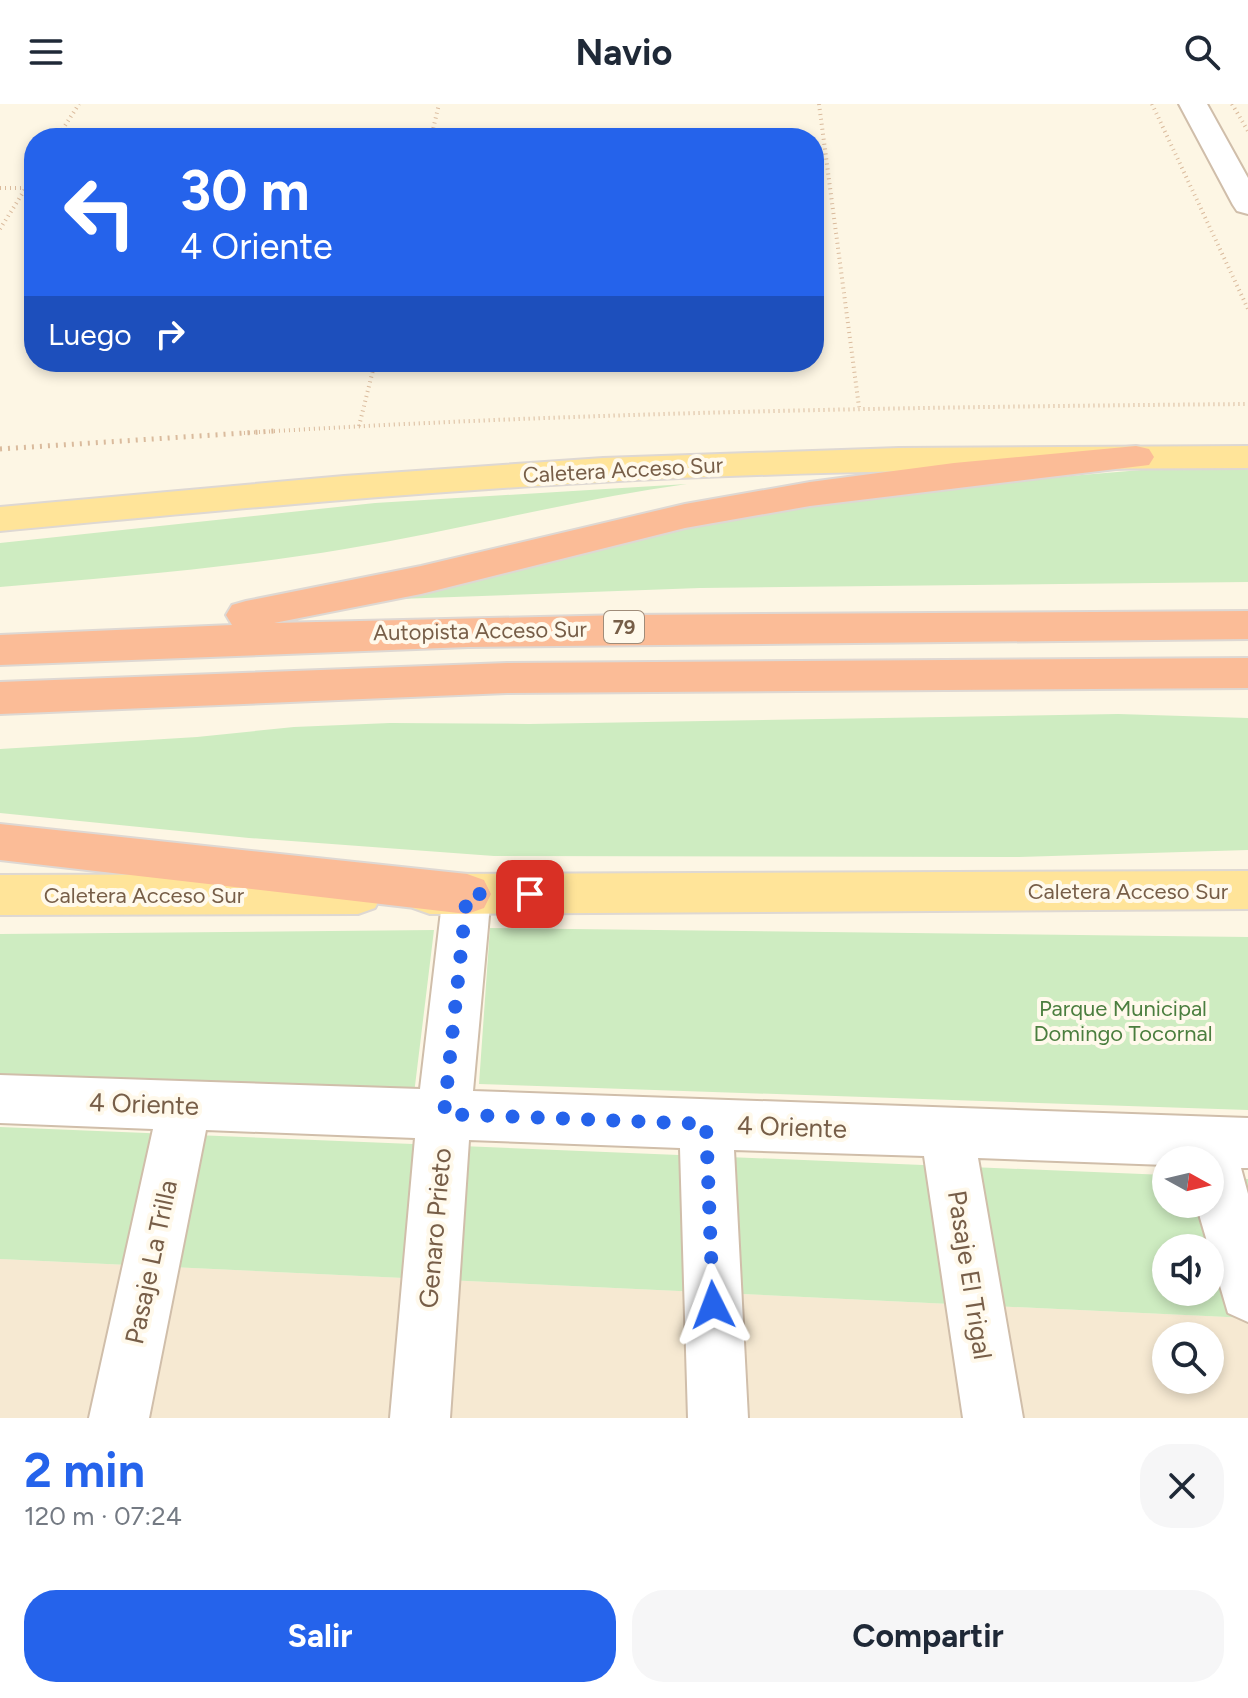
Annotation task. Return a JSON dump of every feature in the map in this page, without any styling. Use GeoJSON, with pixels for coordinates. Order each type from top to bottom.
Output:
{"type":"FeatureCollection","features":[{"type":"Feature","properties":{"kind":"highway"},"geometry":{"type":"LineString","coordinates":[[0,650],[173,627],[296,606],[421,580],[626,528],[810,494],[969,473],[1136,457]]}},
{"type":"Feature","properties":{"kind":"highway","name":"Autopista Acceso Sur"},"geometry":{"type":"LineString","coordinates":[[0,650],[523,629],[1248,625]]}},
{"type":"Feature","properties":{"kind":"highway","name":"79"},"geometry":{"type":"LineString","coordinates":[[0,698],[522,678],[1248,673]]}},
{"type":"Feature","properties":{"kind":"highway"},"geometry":{"type":"LineString","coordinates":[[0,842],[467,894]]}},
{"type":"Feature","properties":{"kind":"main road","name":"Caletera Acceso Sur"},"geometry":{"type":"LineString","coordinates":[[0,519],[546,473],[826,461],[1248,457]]}},
{"type":"Feature","properties":{"kind":"main road","name":"Caletera Acceso Sur"},"geometry":{"type":"LineString","coordinates":[[0,895],[1248,890]]}},
{"type":"Feature","properties":{"kind":"street"},"geometry":{"type":"LineString","coordinates":[[1193,104],[1248,205]]}},
{"type":"Feature","properties":{"kind":"street","name":"Genaro Prieto"},"geometry":{"type":"LineString","coordinates":[[420,1418],[444,1114],[467,894]]}},
{"type":"Feature","properties":{"kind":"street","name":"4 Oriente"},"geometry":{"type":"LineString","coordinates":[[0,1099],[1227,1142]]}},
{"type":"Feature","properties":{"kind":"street","name":"Pasaje La Trilla"},"geometry":{"type":"LineString","coordinates":[[119,1418],[184,1106]]}},
{"type":"Feature","properties":{"kind":"street"},"geometry":{"type":"LineString","coordinates":[[706,1124],[718,1418]]}},
{"type":"Feature","properties":{"kind":"street","name":"Pasaje El Trigal"},"geometry":{"type":"LineString","coordinates":[[947,1132],[993,1418]]}},
{"type":"Feature","properties":{"kind":"street"},"geometry":{"type":"LineString","coordinates":[[1227,1142],[1248,1293]]}},
{"type":"Feature","properties":{"kind":"path"},"geometry":{"type":"LineString","coordinates":[[63,128],[79,104]]}},
{"type":"Feature","properties":{"kind":"path"},"geometry":{"type":"LineString","coordinates":[[433,128],[439,104]]}},
{"type":"Feature","properties":{"kind":"path"},"geometry":{"type":"LineString","coordinates":[[819,104],[822,128]]}},
{"type":"Feature","properties":{"kind":"path"},"geometry":{"type":"LineString","coordinates":[[1152,104],[1248,309]]}},
{"type":"Feature","properties":{"kind":"path"},"geometry":{"type":"LineString","coordinates":[[1232,104],[1248,131]]}},
{"type":"Feature","properties":{"kind":"path"},"geometry":{"type":"LineString","coordinates":[[824,142],[859,407]]}},
{"type":"Feature","properties":{"kind":"path"},"geometry":{"type":"LineString","coordinates":[[0,188],[24,188]]}},
{"type":"Feature","properties":{"kind":"path"},"geometry":{"type":"LineString","coordinates":[[0,229],[24,190]]}},
{"type":"Feature","properties":{"kind":"path"},"geometry":{"type":"LineString","coordinates":[[359,426],[372,372]]}},
{"type":"Feature","properties":{"kind":"path"},"geometry":{"type":"LineString","coordinates":[[0,449],[359,426],[859,407],[1248,404]]}},
{"type":"Feature","properties":{"kind":"shaded area"},"geometry":{"type":"Polygon","coordinates":[[[0,1259],[1248,1318],[1248,1418],[0,1418],[0,1259]]]}},
{"type":"Feature","properties":{"kind":"green space"},"geometry":{"type":"Polygon","coordinates":[[[1153,469],[1248,470],[1248,582],[700,588],[398,599],[613,544],[801,507],[918,491],[1153,469]]]}},
{"type":"Feature","properties":{"kind":"green space"},"geometry":{"type":"Polygon","coordinates":[[[687,484],[302,556],[0,587],[0,543],[375,503],[687,484]]]}},
{"type":"Feature","properties":{"kind":"green space"},"geometry":{"type":"Polygon","coordinates":[[[1118,714],[1248,718],[1248,850],[1019,857],[494,856],[249,838],[0,813],[0,749],[390,723],[529,724],[1118,714]]]}},
{"type":"Feature","properties":{"kind":"green space","name":"Parque Municipal Domingo Tocornal"},"geometry":{"type":"Polygon","coordinates":[[[490,928],[1248,937],[1248,1110],[479,1084],[490,928]]]}},
{"type":"Feature","properties":{"kind":"green space"},"geometry":{"type":"Polygon","coordinates":[[[434,930],[414,1094],[0,1074],[0,934],[434,930]]]}},
{"type":"Feature","properties":{"kind":"green space"},"geometry":{"type":"Polygon","coordinates":[[[0,1127],[1152,1174],[1152,1218],[1224,1218],[1224,1178],[1248,1179],[1248,1318],[0,1259],[0,1127]]]}},
{"type":"Feature","properties":{"kind":"route"},"geometry":{"type":"LineString","coordinates":[[530,894],[467,894],[444,1114],[706,1124],[713,1305]]}}]}
